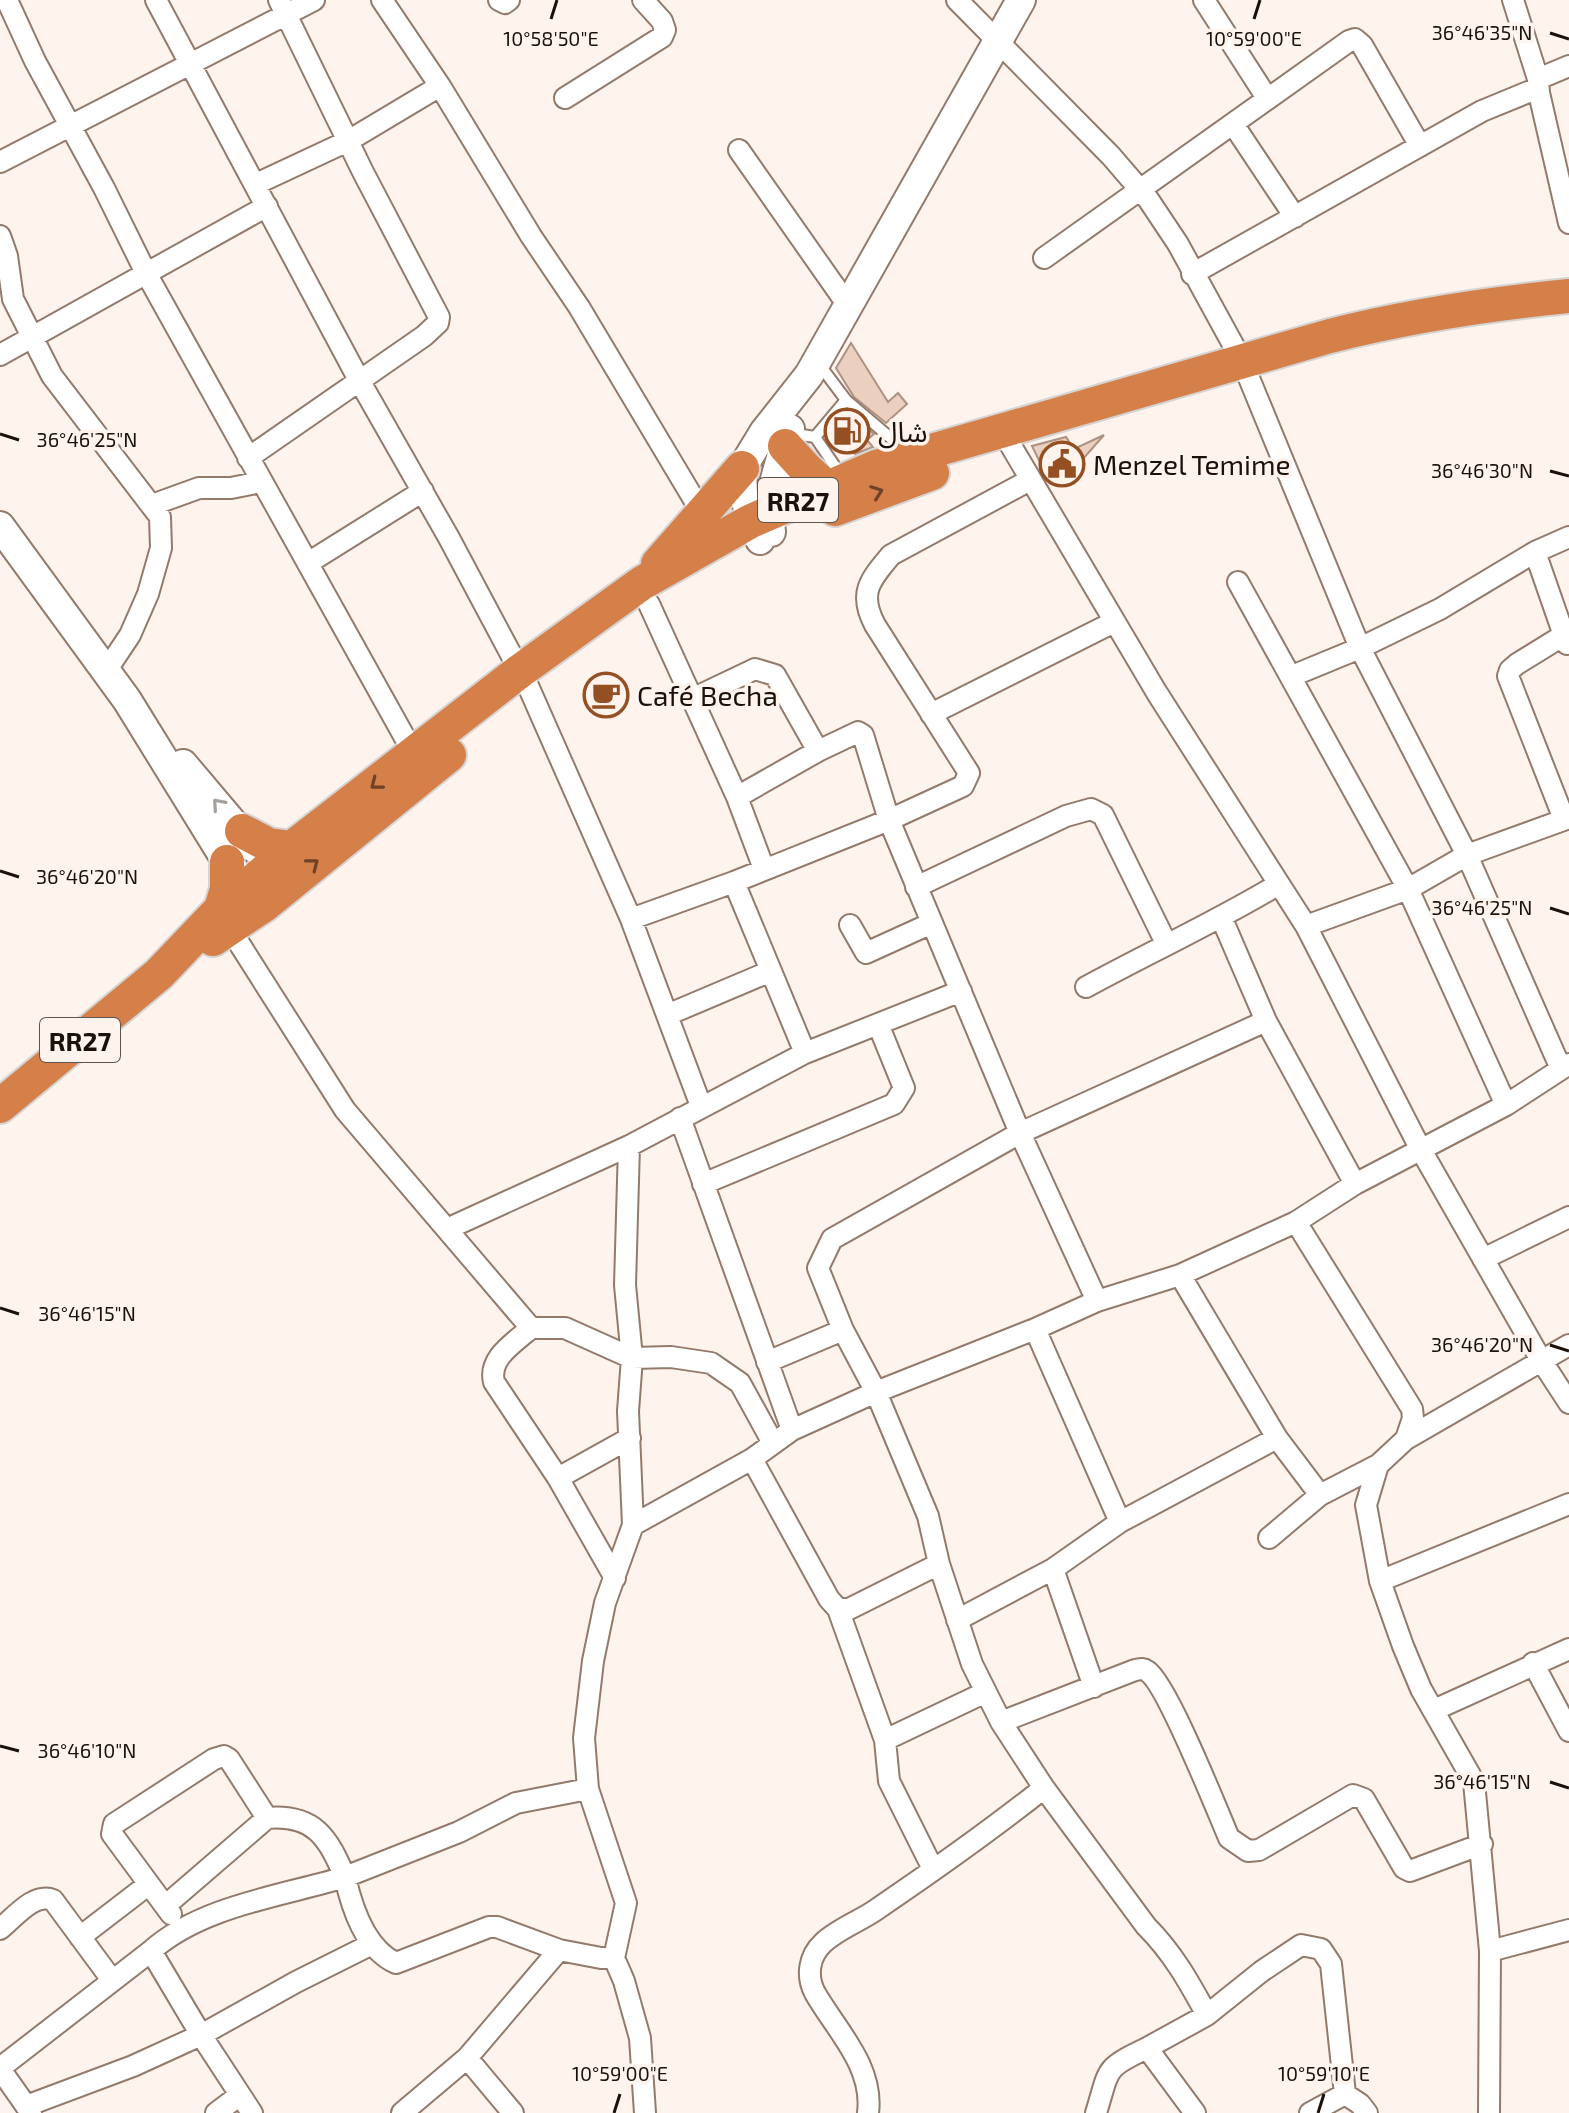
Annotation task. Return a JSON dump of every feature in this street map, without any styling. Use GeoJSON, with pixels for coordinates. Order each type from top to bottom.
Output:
{"type":"FeatureCollection","features":[{"type":"Feature","properties":{"kind":"highway","name":"RR27"},"geometry":{"type":"LineString","coordinates":[[763,526],[1005,437],[1245,369],[1387,322],[1482,305],[1569,296]]}},
{"type":"Feature","properties":{"kind":"highway","name":"RR27"},"geometry":{"type":"LineString","coordinates":[[1245,369],[1393,339],[1569,314]]}},
{"type":"Feature","properties":{"kind":"highway"},"geometry":{"type":"LineString","coordinates":[[788,437],[805,468],[836,484]]}},
{"type":"Feature","properties":{"kind":"highway","name":"RR27"},"geometry":{"type":"LineString","coordinates":[[0,1106],[226,919],[263,876],[414,754],[646,594],[836,484],[876,467],[922,465]]}},
{"type":"Feature","properties":{"kind":"highway"},"geometry":{"type":"LineString","coordinates":[[646,594],[702,513],[742,468]]}},
{"type":"Feature","properties":{"kind":"highway","name":"RR27"},"geometry":{"type":"LineString","coordinates":[[263,876],[398,798],[524,680]]}},
{"type":"Feature","properties":{"kind":"highway"},"geometry":{"type":"LineString","coordinates":[[226,919],[227,889],[263,876],[269,845],[242,831]]}},
{"type":"Feature","properties":{"kind":"street"},"geometry":{"type":"LineString","coordinates":[[7,0],[35,61],[146,273],[414,754]]}},
{"type":"Feature","properties":{"kind":"street"},"geometry":{"type":"LineString","coordinates":[[156,0],[524,680],[631,919],[701,1106]]}},
{"type":"Feature","properties":{"kind":"street"},"geometry":{"type":"LineString","coordinates":[[0,162],[70,128],[283,8],[314,0]]}},
{"type":"Feature","properties":{"kind":"street"},"geometry":{"type":"LineString","coordinates":[[382,0],[579,307],[702,513]]}},
{"type":"Feature","properties":{"kind":"street"},"geometry":{"type":"LineString","coordinates":[[499,0],[505,3],[509,0]]}},
{"type":"Feature","properties":{"kind":"street"},"geometry":{"type":"LineString","coordinates":[[565,98],[662,37],[665,30],[662,21],[643,0]]}},
{"type":"Feature","properties":{"kind":"street"},"geometry":{"type":"LineString","coordinates":[[633,1525],[752,1459],[792,1430],[1097,1301],[1180,1275],[1296,1222],[1355,1184],[1506,1105],[1565,1066],[1467,855],[1360,648],[1245,369],[1178,244],[1141,190],[1111,156],[957,0]]}},
{"type":"Feature","properties":{"kind":"street"},"geometry":{"type":"LineString","coordinates":[[763,526],[788,437],[813,368],[1021,0]]}},
{"type":"Feature","properties":{"kind":"street"},"geometry":{"type":"LineString","coordinates":[[1204,0],[1267,98]]}},
{"type":"Feature","properties":{"kind":"street"},"geometry":{"type":"LineString","coordinates":[[1513,0],[1562,164],[1569,223]]}},
{"type":"Feature","properties":{"kind":"street"},"geometry":{"type":"LineString","coordinates":[[248,458],[424,336],[438,323],[439,317],[283,8]]}},
{"type":"Feature","properties":{"kind":"street"},"geometry":{"type":"LineString","coordinates":[[1044,258],[1267,98],[1355,39],[1362,45],[1420,146]]}},
{"type":"Feature","properties":{"kind":"street"},"geometry":{"type":"LineString","coordinates":[[1192,274],[1482,111],[1569,66]]}},
{"type":"Feature","properties":{"kind":"street"},"geometry":{"type":"LineString","coordinates":[[256,184],[348,141],[440,86]]}},
{"type":"Feature","properties":{"kind":"street"},"geometry":{"type":"LineString","coordinates":[[1233,124],[1295,217]]}},
{"type":"Feature","properties":{"kind":"street"},"geometry":{"type":"LineString","coordinates":[[739,150],[847,304]]}},
{"type":"Feature","properties":{"kind":"street"},"geometry":{"type":"LineString","coordinates":[[0,355],[267,206]]}},
{"type":"Feature","properties":{"kind":"street"},"geometry":{"type":"LineString","coordinates":[[0,236],[7,256],[13,299],[52,376],[160,517],[161,548],[148,594],[130,635],[106,671]]}},
{"type":"Feature","properties":{"kind":"street"},"geometry":{"type":"LineString","coordinates":[[763,526],[740,482],[742,468],[788,437]]}},
{"type":"Feature","properties":{"kind":"street"},"geometry":{"type":"LineString","coordinates":[[1005,437],[1114,622],[1306,926],[1421,1150],[1541,1360],[1569,1403]]}},
{"type":"Feature","properties":{"kind":"street"},"geometry":{"type":"LineString","coordinates":[[631,919],[889,820],[963,786],[969,773],[867,609],[866,590],[891,555],[1030,480]]}},
{"type":"Feature","properties":{"kind":"street"},"geometry":{"type":"LineString","coordinates":[[152,505],[199,488],[231,488],[261,482]]}},
{"type":"Feature","properties":{"kind":"street"},"geometry":{"type":"LineString","coordinates":[[308,563],[423,491]]}},
{"type":"Feature","properties":{"kind":"street"},"geometry":{"type":"LineString","coordinates":[[0,526],[127,700],[263,876]]}},
{"type":"Feature","properties":{"kind":"street"},"geometry":{"type":"LineString","coordinates":[[1292,676],[1360,648],[1440,609],[1535,552],[1569,537]]}},
{"type":"Feature","properties":{"kind":"street"},"geometry":{"type":"LineString","coordinates":[[1306,926],[1408,889],[1467,855],[1567,818],[1508,676],[1517,664],[1566,641],[1535,552]]}},
{"type":"Feature","properties":{"kind":"street"},"geometry":{"type":"LineString","coordinates":[[1238,582],[1408,889],[1506,1105]]}},
{"type":"Feature","properties":{"kind":"street"},"geometry":{"type":"LineString","coordinates":[[646,594],[737,797],[764,869]]}},
{"type":"Feature","properties":{"kind":"street"},"geometry":{"type":"LineString","coordinates":[[931,714],[1114,622]]}},
{"type":"Feature","properties":{"kind":"street"},"geometry":{"type":"LineString","coordinates":[[692,699],[755,669],[765,670],[775,675],[818,751]]}},
{"type":"Feature","properties":{"kind":"street"},"geometry":{"type":"LineString","coordinates":[[127,700],[242,831]]}},
{"type":"Feature","properties":{"kind":"street"},"geometry":{"type":"LineString","coordinates":[[737,797],[852,734],[858,732],[863,735],[889,820],[916,887],[1020,1133],[1097,1301]]}},
{"type":"Feature","properties":{"kind":"street"},"geometry":{"type":"LineString","coordinates":[[916,887],[1066,816],[1091,809],[1103,815],[1166,943]]}},
{"type":"Feature","properties":{"kind":"street"},"geometry":{"type":"LineString","coordinates":[[734,882],[805,1053]]}},
{"type":"Feature","properties":{"kind":"street"},"geometry":{"type":"LineString","coordinates":[[1086,987],[1166,943],[1222,919],[1279,884]]}},
{"type":"Feature","properties":{"kind":"street"},"geometry":{"type":"LineString","coordinates":[[226,919],[345,1110],[531,1328]]}},
{"type":"Feature","properties":{"kind":"street"},"geometry":{"type":"LineString","coordinates":[[1222,919],[1266,1021],[1355,1184]]}},
{"type":"Feature","properties":{"kind":"street"},"geometry":{"type":"LineString","coordinates":[[850,925],[866,953],[932,923]]}},
{"type":"Feature","properties":{"kind":"street"},"geometry":{"type":"LineString","coordinates":[[667,1015],[771,971]]}},
{"type":"Feature","properties":{"kind":"street"},"geometry":{"type":"LineString","coordinates":[[447,1229],[629,1146],[805,1053],[961,991]]}},
{"type":"Feature","properties":{"kind":"street"},"geometry":{"type":"LineString","coordinates":[[1207,2015],[1182,1968],[1146,1926],[1044,1788],[1001,1722],[972,1664],[939,1564],[928,1516],[876,1392],[843,1330],[818,1268],[832,1239],[1020,1133],[1266,1021]]}},
{"type":"Feature","properties":{"kind":"street"},"geometry":{"type":"LineString","coordinates":[[703,1184],[894,1104],[904,1088],[878,1024]]}},
{"type":"Feature","properties":{"kind":"street"},"geometry":{"type":"LineString","coordinates":[[680,1118],[792,1430]]}},
{"type":"Feature","properties":{"kind":"street"},"geometry":{"type":"LineString","coordinates":[[629,1146],[625,1285],[632,1358],[628,1411],[633,1525],[605,1603],[593,1661],[584,1738],[588,1789],[626,1903],[614,1958],[624,1981],[640,2038],[645,2113]]}},
{"type":"Feature","properties":{"kind":"street"},"geometry":{"type":"LineString","coordinates":[[1483,1259],[1569,1217]]}},
{"type":"Feature","properties":{"kind":"street"},"geometry":{"type":"LineString","coordinates":[[1296,1222],[1412,1409],[1413,1418],[1406,1439]]}},
{"type":"Feature","properties":{"kind":"street"},"geometry":{"type":"LineString","coordinates":[[1180,1275],[1277,1438],[1320,1495]]}},
{"type":"Feature","properties":{"kind":"street"},"geometry":{"type":"LineString","coordinates":[[615,1578],[558,1478],[494,1382],[491,1372],[494,1362],[531,1328],[565,1328],[632,1358],[671,1357],[711,1363],[740,1383],[773,1443]]}},
{"type":"Feature","properties":{"kind":"street"},"geometry":{"type":"LineString","coordinates":[[1035,1329],[1120,1522]]}},
{"type":"Feature","properties":{"kind":"street"},"geometry":{"type":"LineString","coordinates":[[767,1362],[843,1330]]}},
{"type":"Feature","properties":{"kind":"street"},"geometry":{"type":"LineString","coordinates":[[1269,1538],[1320,1495],[1378,1465],[1406,1439],[1569,1345]]}},
{"type":"Feature","properties":{"kind":"street"},"geometry":{"type":"LineString","coordinates":[[558,1478],[630,1438]]}},
{"type":"Feature","properties":{"kind":"street"},"geometry":{"type":"LineString","coordinates":[[957,1620],[1053,1569],[1120,1522],[1277,1438]]}},
{"type":"Feature","properties":{"kind":"street"},"geometry":{"type":"LineString","coordinates":[[752,1459],[829,1599],[838,1609],[885,1740],[889,1781],[933,1869]]}},
{"type":"Feature","properties":{"kind":"street"},"geometry":{"type":"LineString","coordinates":[[1378,1465],[1366,1505],[1380,1581],[1421,1689],[1474,1782],[1490,1951],[1489,2113]]}},
{"type":"Feature","properties":{"kind":"street"},"geometry":{"type":"LineString","coordinates":[[1380,1581],[1569,1504]]}},
{"type":"Feature","properties":{"kind":"street"},"geometry":{"type":"LineString","coordinates":[[838,1609],[849,1609],[939,1564]]}},
{"type":"Feature","properties":{"kind":"street"},"geometry":{"type":"LineString","coordinates":[[1053,1569],[1094,1687]]}},
{"type":"Feature","properties":{"kind":"street"},"geometry":{"type":"LineString","coordinates":[[1434,1710],[1569,1649]]}},
{"type":"Feature","properties":{"kind":"street"},"geometry":{"type":"LineString","coordinates":[[1533,1663],[1569,1731]]}},
{"type":"Feature","properties":{"kind":"street"},"geometry":{"type":"LineString","coordinates":[[1001,1722],[1144,1669],[1151,1673],[1172,1708],[1229,1838],[1248,1851],[1259,1850],[1353,1795],[1364,1799],[1404,1868],[1410,1871],[1482,1844]]}},
{"type":"Feature","properties":{"kind":"street"},"geometry":{"type":"LineString","coordinates":[[885,1740],[986,1692]]}},
{"type":"Feature","properties":{"kind":"street"},"geometry":{"type":"LineString","coordinates":[[181,1928],[112,1834],[114,1824],[214,1759],[224,1756],[267,1818]]}},
{"type":"Feature","properties":{"kind":"street"},"geometry":{"type":"LineString","coordinates":[[868,2113],[868,2086],[861,2066],[809,1981],[810,1961],[822,1943],[978,1840],[1044,1788]]}},
{"type":"Feature","properties":{"kind":"street"},"geometry":{"type":"LineString","coordinates":[[372,1944],[201,2035],[28,2110],[0,2069],[181,1928],[259,1901],[345,1877],[459,1832],[516,1803],[588,1789]]}},
{"type":"Feature","properties":{"kind":"street"},"geometry":{"type":"LineString","coordinates":[[165,1906],[267,1818],[293,1819],[308,1823],[320,1831],[333,1850],[345,1877],[350,1899],[372,1944],[390,1960],[402,1963],[481,1929],[497,1927],[559,1950],[614,1958]]}},
{"type":"Feature","properties":{"kind":"street"},"geometry":{"type":"LineString","coordinates":[[80,1937],[149,1884]]}},
{"type":"Feature","properties":{"kind":"street"},"geometry":{"type":"LineString","coordinates":[[0,1929],[36,1900],[53,1900],[112,1980]]}},
{"type":"Feature","properties":{"kind":"street"},"geometry":{"type":"LineString","coordinates":[[1490,1951],[1569,1930]]}},
{"type":"Feature","properties":{"kind":"street"},"geometry":{"type":"LineString","coordinates":[[1096,2113],[1113,2065],[1207,2015],[1262,1971],[1301,1945],[1321,1949],[1331,1964],[1345,2094],[1367,2113]]}},
{"type":"Feature","properties":{"kind":"street"},"geometry":{"type":"LineString","coordinates":[[402,2113],[467,2058],[559,1950]]}},
{"type":"Feature","properties":{"kind":"street"},"geometry":{"type":"LineString","coordinates":[[151,1951],[252,2113]]}},
{"type":"Feature","properties":{"kind":"street"},"geometry":{"type":"LineString","coordinates":[[1147,2048],[1195,2113]]}},
{"type":"Feature","properties":{"kind":"street"},"geometry":{"type":"LineString","coordinates":[[467,2058],[513,2113]]}},
{"type":"Feature","properties":{"kind":"street"},"geometry":{"type":"LineString","coordinates":[[1310,2113],[1345,2094]]}},
{"type":"Feature","properties":{"kind":"street"},"geometry":{"type":"LineString","coordinates":[[216,2113],[240,2095]]}},
{"type":"Feature","properties":{"kind":"lane"},"geometry":{"type":"LineString","coordinates":[[813,368],[922,465]]}},
{"type":"Feature","properties":{"kind":"lane"},"geometry":{"type":"LineString","coordinates":[[788,437],[846,400]]}},
{"type":"Feature","properties":{"kind":"building"},"geometry":{"type":"Polygon","coordinates":[[[851,343],[888,402],[898,393],[907,404],[886,423],[854,397],[836,368],[851,343]]]}},
{"type":"Feature","properties":{"kind":"building"},"geometry":{"type":"Polygon","coordinates":[[[853,417],[874,434],[867,440],[873,447],[855,454],[835,431],[853,417]]]}},
{"type":"Feature","properties":{"kind":"building","name":"Menzel Temime"},"geometry":{"type":"Polygon","coordinates":[[[1104,435],[1082,460],[1084,468],[1050,483],[1032,446],[1066,437],[1074,449],[1104,435]]]}},
{"type":"Feature","properties":{"kind":"place","name":"شال"},"geometry":{"type":"Point","coordinates":[847,431]}},
{"type":"Feature","properties":{"kind":"place","name":"Menzel Temime"},"geometry":{"type":"Point","coordinates":[1062,464]}},
{"type":"Feature","properties":{"kind":"place","name":"Café Becha"},"geometry":{"type":"Point","coordinates":[606,695]}}]}
